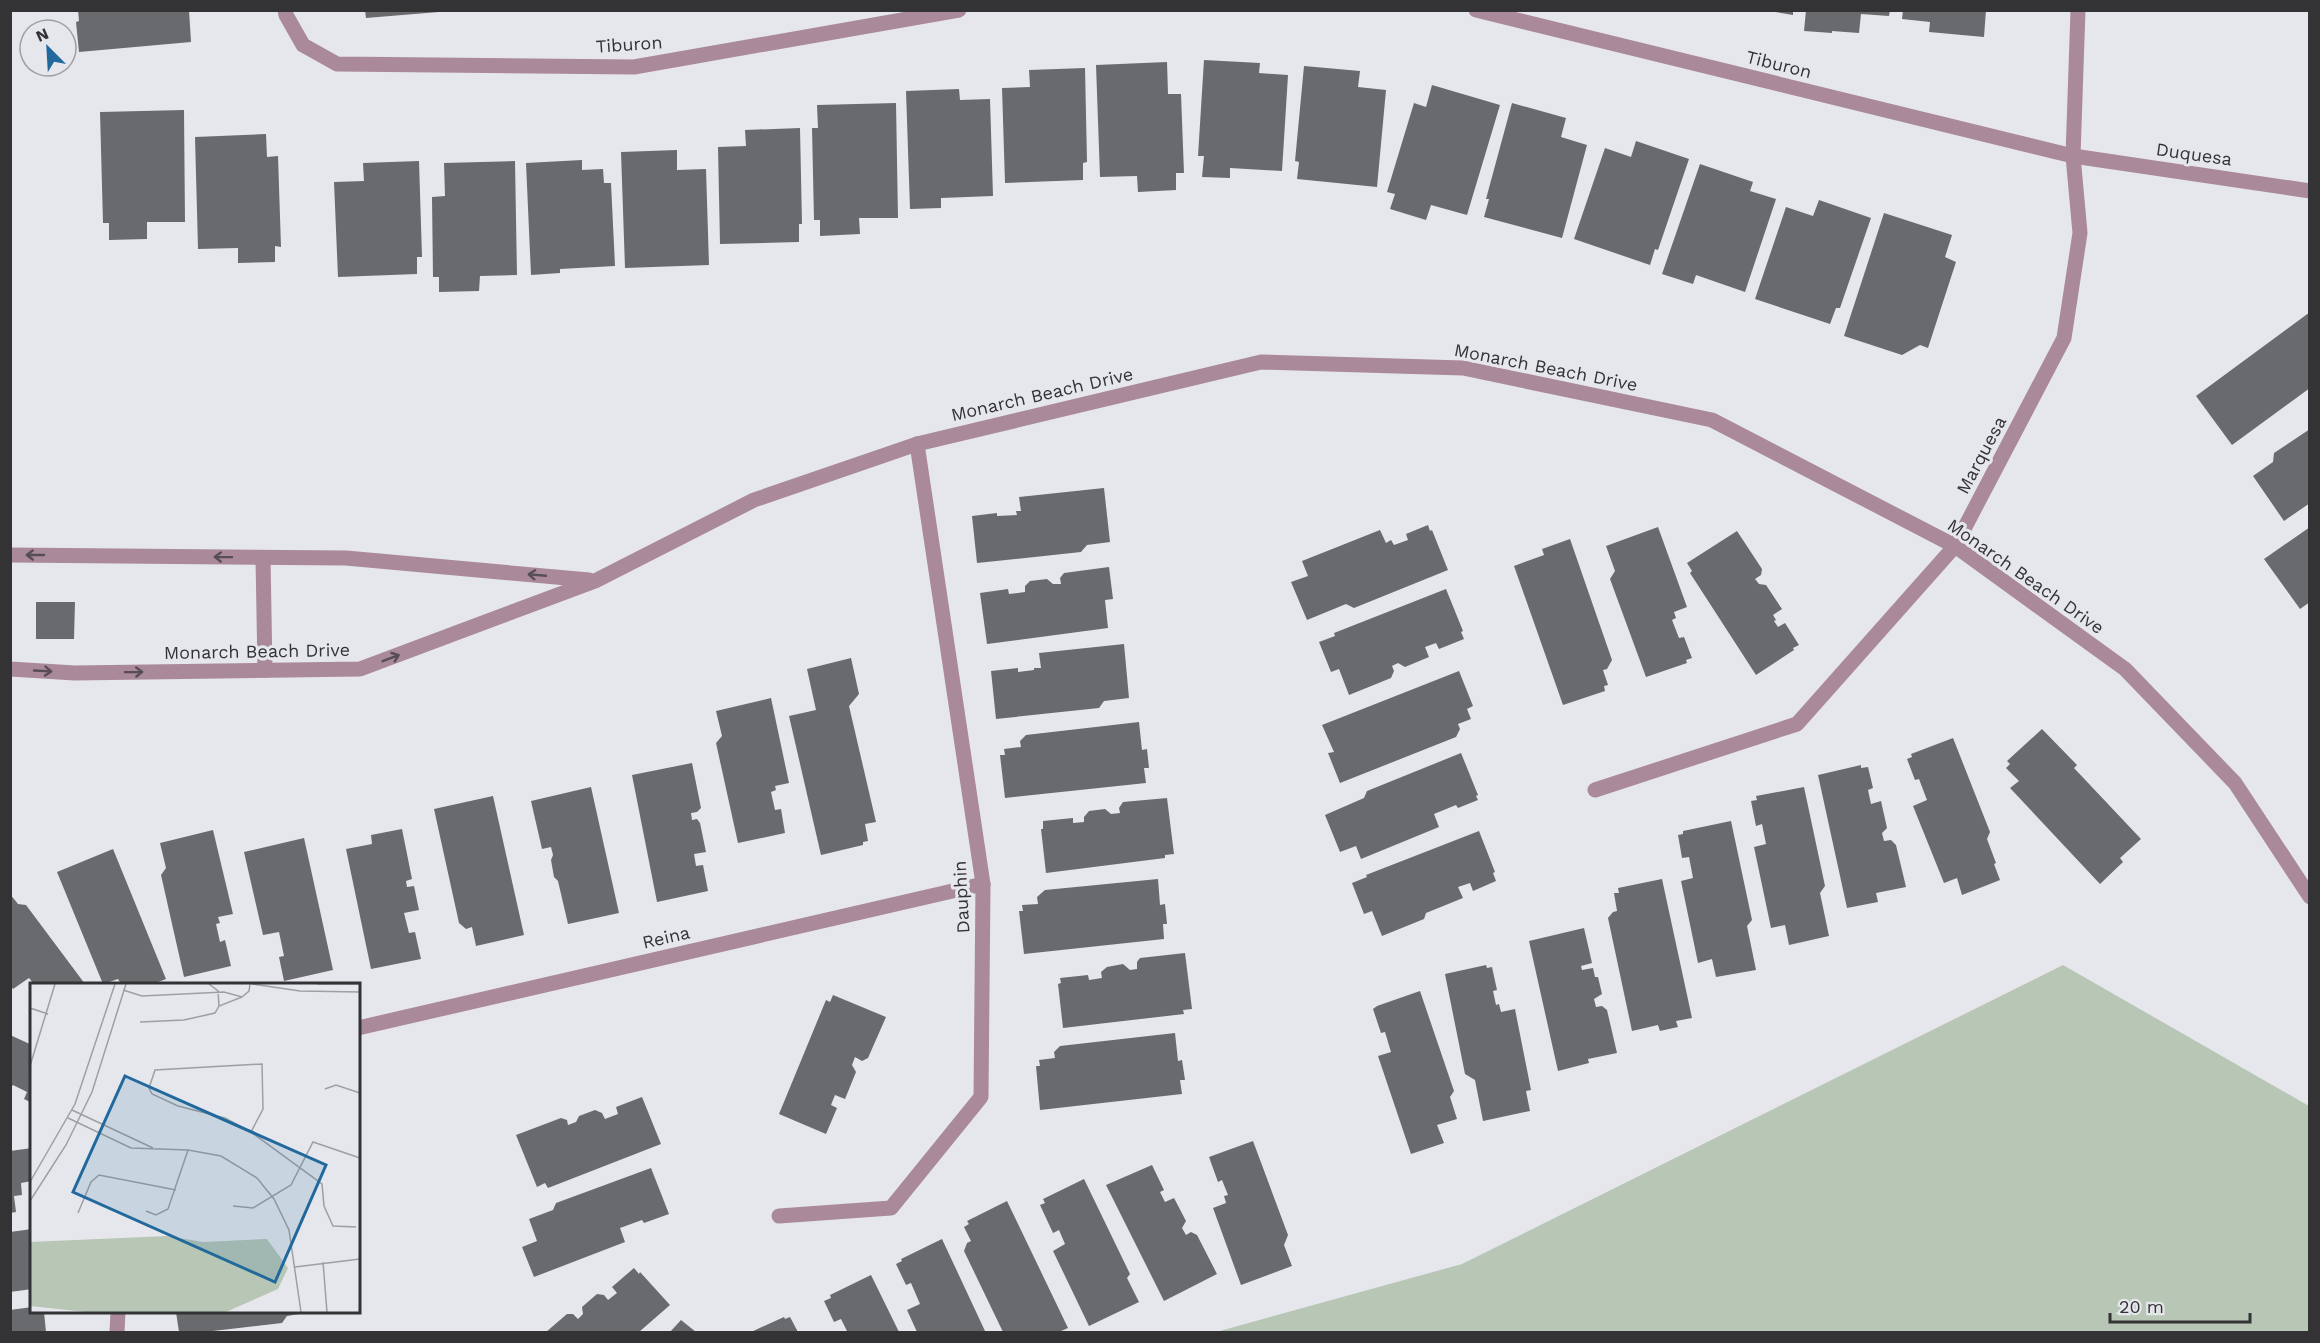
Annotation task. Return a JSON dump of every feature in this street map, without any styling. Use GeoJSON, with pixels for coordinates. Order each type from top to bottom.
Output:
{"type":"FeatureCollection","features":[{"type":"Feature","properties":{"kind":"street","name":"Tiburon"},"geometry":{"type":"LineString","coordinates":[[285,10],[303,45],[337,64],[634,67],[959,10]]}},
{"type":"Feature","properties":{"kind":"street","name":"Tiburon"},"geometry":{"type":"LineString","coordinates":[[1476,10],[2073,156]]}},
{"type":"Feature","properties":{"kind":"street","name":"Marquesa"},"geometry":{"type":"LineString","coordinates":[[1596,790],[1797,724],[1955,546],[2064,338],[2080,233],[2073,156],[2078,10]]}},
{"type":"Feature","properties":{"kind":"street","name":"Duquesa"},"geometry":{"type":"LineString","coordinates":[[2073,156],[2310,191]]}},
{"type":"Feature","properties":{"kind":"street","name":"Monarch Beach Drive"},"geometry":{"type":"LineString","coordinates":[[10,669],[75,673],[360,669],[595,580],[754,501],[917,444],[1260,362],[1463,368],[1712,420],[1955,546],[2125,669],[2235,783],[2310,897]]}},
{"type":"Feature","properties":{"kind":"street","name":"Dauphin"},"geometry":{"type":"LineString","coordinates":[[779,1216],[891,1209],[981,1097],[983,884],[917,444]]}},
{"type":"Feature","properties":{"kind":"street"},"geometry":{"type":"LineString","coordinates":[[10,555],[346,558],[595,580]]}},
{"type":"Feature","properties":{"kind":"street"},"geometry":{"type":"LineString","coordinates":[[263,558],[265,670]]}},
{"type":"Feature","properties":{"kind":"street","name":"Reina"},"geometry":{"type":"LineString","coordinates":[[360,1028],[983,884]]}},
{"type":"Feature","properties":{"kind":"street"},"geometry":{"type":"LineString","coordinates":[[117,1332],[118,1313]]}},
{"type":"Feature","properties":{"kind":"green space"},"geometry":{"type":"Polygon","coordinates":[[[2063,965],[2309,1106],[2309,1332],[1216,1332],[1462,1264],[2063,965]]]}},
{"type":"Feature","properties":{"kind":"building"},"geometry":{"type":"Polygon","coordinates":[[[78,10],[189,10],[191,42],[79,52],[78,10]]]}},
{"type":"Feature","properties":{"kind":"building"},"geometry":{"type":"Polygon","coordinates":[[[365,10],[438,10],[439,12],[366,18],[365,10]]]}},
{"type":"Feature","properties":{"kind":"building"},"geometry":{"type":"Polygon","coordinates":[[[1764,10],[1793,10],[1793,15],[1764,10]]]}},
{"type":"Feature","properties":{"kind":"building"},"geometry":{"type":"Polygon","coordinates":[[[1806,10],[1890,10],[1889,16],[1861,14],[1859,33],[1832,31],[1832,33],[1804,31],[1806,10]]]}},
{"type":"Feature","properties":{"kind":"building"},"geometry":{"type":"Polygon","coordinates":[[[1903,10],[1986,10],[1984,37],[1929,32],[1930,22],[1902,19],[1903,10]]]}},
{"type":"Feature","properties":{"kind":"building"},"geometry":{"type":"Polygon","coordinates":[[[1204,60],[1260,63],[1259,73],[1288,75],[1282,171],[1230,168],[1230,178],[1202,177],[1204,156],[1198,156],[1204,60]]]}},
{"type":"Feature","properties":{"kind":"building"},"geometry":{"type":"Polygon","coordinates":[[[1167,62],[1168,94],[1181,94],[1184,173],[1176,173],[1176,190],[1138,192],[1137,176],[1100,177],[1096,65],[1167,62]]]}},
{"type":"Feature","properties":{"kind":"building"},"geometry":{"type":"Polygon","coordinates":[[[1304,66],[1360,71],[1358,87],[1386,90],[1377,187],[1297,179],[1299,162],[1295,161],[1304,66]]]}},
{"type":"Feature","properties":{"kind":"building"},"geometry":{"type":"Polygon","coordinates":[[[1085,68],[1087,162],[1083,163],[1083,180],[1005,183],[1002,88],[1030,87],[1029,70],[1085,68]]]}},
{"type":"Feature","properties":{"kind":"building"},"geometry":{"type":"Polygon","coordinates":[[[1432,85],[1500,105],[1467,215],[1431,205],[1426,220],[1390,209],[1395,194],[1387,192],[1414,103],[1426,107],[1432,85]]]}},
{"type":"Feature","properties":{"kind":"building"},"geometry":{"type":"Polygon","coordinates":[[[959,89],[960,100],[990,99],[993,196],[941,198],[941,208],[910,209],[906,91],[959,89]]]}},
{"type":"Feature","properties":{"kind":"building"},"geometry":{"type":"Polygon","coordinates":[[[896,103],[898,218],[859,218],[860,234],[820,236],[820,220],[814,220],[812,128],[818,128],[817,105],[896,103]]]}},
{"type":"Feature","properties":{"kind":"building"},"geometry":{"type":"Polygon","coordinates":[[[1512,103],[1566,118],[1561,137],[1587,145],[1562,238],[1484,217],[1489,199],[1486,199],[1512,103]]]}},
{"type":"Feature","properties":{"kind":"building"},"geometry":{"type":"Polygon","coordinates":[[[184,110],[185,222],[147,222],[147,239],[109,240],[109,223],[103,223],[100,112],[184,110]]]}},
{"type":"Feature","properties":{"kind":"building"},"geometry":{"type":"Polygon","coordinates":[[[800,128],[802,224],[799,224],[799,242],[720,244],[718,147],[746,146],[745,130],[800,128]]]}},
{"type":"Feature","properties":{"kind":"building"},"geometry":{"type":"Polygon","coordinates":[[[266,134],[267,157],[278,156],[281,247],[275,246],[275,262],[238,263],[238,248],[198,249],[195,137],[266,134]]]}},
{"type":"Feature","properties":{"kind":"building"},"geometry":{"type":"Polygon","coordinates":[[[1636,141],[1689,159],[1658,250],[1655,249],[1650,265],[1574,239],[1605,148],[1631,157],[1636,141]]]}},
{"type":"Feature","properties":{"kind":"building"},"geometry":{"type":"Polygon","coordinates":[[[677,150],[677,170],[706,169],[709,265],[625,268],[621,152],[677,150]]]}},
{"type":"Feature","properties":{"kind":"building"},"geometry":{"type":"Polygon","coordinates":[[[582,160],[582,170],[603,169],[604,183],[611,183],[615,266],[560,269],[560,273],[531,275],[526,163],[582,160]]]}},
{"type":"Feature","properties":{"kind":"building"},"geometry":{"type":"Polygon","coordinates":[[[419,161],[422,257],[417,257],[417,274],[338,277],[334,182],[364,181],[363,163],[419,161]]]}},
{"type":"Feature","properties":{"kind":"building"},"geometry":{"type":"Polygon","coordinates":[[[515,161],[517,275],[480,276],[479,291],[439,292],[439,277],[433,277],[432,197],[445,196],[444,163],[515,161]]]}},
{"type":"Feature","properties":{"kind":"building"},"geometry":{"type":"Polygon","coordinates":[[[1700,164],[1753,182],[1750,191],[1776,199],[1745,292],[1696,275],[1693,284],[1662,274],[1700,164]]]}},
{"type":"Feature","properties":{"kind":"building"},"geometry":{"type":"Polygon","coordinates":[[[1819,200],[1871,218],[1840,308],[1836,308],[1830,324],[1755,299],[1786,207],[1813,216],[1819,200]]]}},
{"type":"Feature","properties":{"kind":"building"},"geometry":{"type":"Polygon","coordinates":[[[1884,213],[1952,235],[1945,257],[1956,262],[1928,348],[1920,345],[1902,355],[1844,336],[1884,213]]]}},
{"type":"Feature","properties":{"kind":"building"},"geometry":{"type":"Polygon","coordinates":[[[2310,312],[2310,388],[2232,445],[2196,396],[2310,312]]]}},
{"type":"Feature","properties":{"kind":"building"},"geometry":{"type":"Polygon","coordinates":[[[2310,429],[2310,503],[2284,521],[2253,476],[2273,462],[2274,453],[2310,429]]]}},
{"type":"Feature","properties":{"kind":"building"},"geometry":{"type":"Polygon","coordinates":[[[1104,488],[1110,542],[1087,545],[1081,552],[977,563],[972,516],[997,513],[997,516],[1017,515],[1016,511],[1021,511],[1019,497],[1104,488]]]}},
{"type":"Feature","properties":{"kind":"building"},"geometry":{"type":"Polygon","coordinates":[[[1428,525],[1448,570],[1354,608],[1346,604],[1307,620],[1291,582],[1308,576],[1302,561],[1380,530],[1386,543],[1391,540],[1394,545],[1408,540],[1406,534],[1428,525]]]}},
{"type":"Feature","properties":{"kind":"building"},"geometry":{"type":"Polygon","coordinates":[[[1658,527],[1687,607],[1674,612],[1676,618],[1672,620],[1679,638],[1684,637],[1692,658],[1686,660],[1687,663],[1646,677],[1610,579],[1615,571],[1606,546],[1658,527]]]}},
{"type":"Feature","properties":{"kind":"building"},"geometry":{"type":"Polygon","coordinates":[[[2310,527],[2310,602],[2300,609],[2264,559],[2310,527]]]}},
{"type":"Feature","properties":{"kind":"building"},"geometry":{"type":"Polygon","coordinates":[[[1737,531],[1762,569],[1761,575],[1755,579],[1759,584],[1766,585],[1782,609],[1773,615],[1776,620],[1774,621],[1778,627],[1785,623],[1799,645],[1756,675],[1690,573],[1692,571],[1687,563],[1737,531]]]}},
{"type":"Feature","properties":{"kind":"building"},"geometry":{"type":"Polygon","coordinates":[[[1570,539],[1612,660],[1607,669],[1603,670],[1608,685],[1604,686],[1605,691],[1563,705],[1514,566],[1544,555],[1542,549],[1570,539]]]}},
{"type":"Feature","properties":{"kind":"building"},"geometry":{"type":"Polygon","coordinates":[[[1109,567],[1113,599],[1105,600],[1108,628],[987,644],[980,593],[1008,589],[1009,594],[1025,592],[1025,586],[1030,581],[1047,579],[1053,584],[1061,584],[1060,578],[1064,573],[1109,567]]]}},
{"type":"Feature","properties":{"kind":"building"},"geometry":{"type":"Polygon","coordinates":[[[1446,589],[1464,639],[1439,649],[1436,643],[1425,647],[1429,657],[1405,667],[1398,663],[1392,666],[1394,671],[1391,678],[1349,695],[1339,669],[1331,672],[1319,642],[1335,636],[1334,633],[1446,589]]]}},
{"type":"Feature","properties":{"kind":"building"},"geometry":{"type":"Polygon","coordinates":[[[36,602],[75,602],[74,639],[36,639],[36,602]]]}},
{"type":"Feature","properties":{"kind":"building"},"geometry":{"type":"Polygon","coordinates":[[[1124,644],[1129,698],[1104,701],[1099,708],[996,719],[991,671],[1018,668],[1018,672],[1041,668],[1039,653],[1124,644]]]}},
{"type":"Feature","properties":{"kind":"building"},"geometry":{"type":"Polygon","coordinates":[[[851,658],[859,694],[849,706],[876,822],[865,824],[868,841],[863,842],[863,845],[821,855],[789,716],[816,710],[807,669],[851,658]]]}},
{"type":"Feature","properties":{"kind":"building"},"geometry":{"type":"Polygon","coordinates":[[[1459,671],[1473,706],[1467,709],[1471,719],[1458,724],[1460,729],[1456,737],[1340,783],[1328,753],[1334,752],[1322,725],[1459,671]]]}},
{"type":"Feature","properties":{"kind":"building"},"geometry":{"type":"Polygon","coordinates":[[[771,698],[789,783],[775,786],[776,790],[771,792],[775,810],[781,809],[785,833],[738,843],[716,743],[722,736],[716,711],[771,698]]]}},
{"type":"Feature","properties":{"kind":"building"},"geometry":{"type":"Polygon","coordinates":[[[1139,722],[1142,750],[1147,749],[1149,768],[1144,768],[1146,783],[1005,798],[1000,755],[1005,755],[1004,749],[1021,747],[1020,741],[1026,735],[1139,722]]]}},
{"type":"Feature","properties":{"kind":"building"},"geometry":{"type":"Polygon","coordinates":[[[2042,729],[2077,765],[2074,768],[2141,839],[2120,858],[2123,862],[2100,884],[2010,788],[2019,781],[2006,768],[2010,764],[2007,761],[2042,729]]]}},
{"type":"Feature","properties":{"kind":"building"},"geometry":{"type":"Polygon","coordinates":[[[1953,738],[1990,832],[1987,839],[2000,880],[1962,895],[1957,878],[1944,883],[1913,806],[1927,800],[1919,779],[1915,780],[1907,759],[1912,757],[1911,754],[1953,738]]]}},
{"type":"Feature","properties":{"kind":"building"},"geometry":{"type":"Polygon","coordinates":[[[1461,753],[1478,800],[1458,808],[1456,805],[1434,814],[1439,827],[1361,859],[1356,846],[1340,852],[1325,815],[1364,798],[1367,791],[1461,753]]]}},
{"type":"Feature","properties":{"kind":"building"},"geometry":{"type":"Polygon","coordinates":[[[692,763],[701,808],[691,813],[692,820],[697,819],[700,823],[706,852],[694,854],[696,866],[703,865],[708,891],[657,902],[632,775],[692,763]]]}},
{"type":"Feature","properties":{"kind":"building"},"geometry":{"type":"Polygon","coordinates":[[[1861,765],[1861,768],[1868,767],[1873,788],[1868,790],[1871,804],[1881,801],[1887,828],[1882,833],[1884,841],[1891,840],[1896,845],[1906,887],[1876,893],[1878,902],[1847,908],[1818,775],[1861,765]]]}},
{"type":"Feature","properties":{"kind":"building"},"geometry":{"type":"Polygon","coordinates":[[[591,787],[619,913],[568,924],[558,881],[554,877],[551,847],[542,849],[531,801],[591,787]]]}},
{"type":"Feature","properties":{"kind":"building"},"geometry":{"type":"Polygon","coordinates":[[[1804,787],[1825,886],[1820,893],[1829,936],[1789,945],[1785,925],[1771,928],[1754,847],[1766,844],[1762,824],[1756,826],[1751,801],[1757,800],[1756,796],[1804,787]]]}},
{"type":"Feature","properties":{"kind":"building"},"geometry":{"type":"Polygon","coordinates":[[[493,796],[524,935],[476,946],[472,927],[466,929],[459,923],[434,809],[493,796]]]}},
{"type":"Feature","properties":{"kind":"building"},"geometry":{"type":"Polygon","coordinates":[[[1167,798],[1174,854],[1165,855],[1165,858],[1046,873],[1041,829],[1043,829],[1043,821],[1073,818],[1073,823],[1084,822],[1084,817],[1089,811],[1105,809],[1111,814],[1120,813],[1119,808],[1123,802],[1167,798]]]}},
{"type":"Feature","properties":{"kind":"building"},"geometry":{"type":"Polygon","coordinates":[[[1731,821],[1752,920],[1747,926],[1756,970],[1716,977],[1712,959],[1698,963],[1681,881],[1693,878],[1689,857],[1682,858],[1678,835],[1683,834],[1683,831],[1731,821]]]}},
{"type":"Feature","properties":{"kind":"building"},"geometry":{"type":"Polygon","coordinates":[[[402,829],[412,879],[406,881],[407,887],[414,886],[419,910],[404,913],[409,933],[415,932],[421,959],[371,969],[346,849],[372,844],[371,835],[402,829]]]}},
{"type":"Feature","properties":{"kind":"building"},"geometry":{"type":"Polygon","coordinates":[[[213,830],[233,914],[218,917],[220,923],[216,924],[220,942],[225,940],[231,966],[184,977],[161,875],[166,868],[160,843],[213,830]]]}},
{"type":"Feature","properties":{"kind":"building"},"geometry":{"type":"Polygon","coordinates":[[[1479,831],[1495,872],[1493,873],[1496,881],[1473,891],[1470,883],[1458,887],[1463,898],[1426,913],[1424,919],[1382,936],[1372,911],[1364,914],[1352,883],[1367,877],[1366,875],[1479,831]]]}},
{"type":"Feature","properties":{"kind":"building"},"geometry":{"type":"Polygon","coordinates":[[[304,838],[333,970],[284,981],[279,957],[284,956],[279,932],[263,935],[244,852],[304,838]]]}},
{"type":"Feature","properties":{"kind":"building"},"geometry":{"type":"Polygon","coordinates":[[[113,849],[166,979],[156,983],[120,983],[118,979],[103,983],[57,872],[113,849]]]}},
{"type":"Feature","properties":{"kind":"building"},"geometry":{"type":"Polygon","coordinates":[[[1158,879],[1160,905],[1165,904],[1167,924],[1163,924],[1164,939],[1024,954],[1019,911],[1023,911],[1022,905],[1038,904],[1037,897],[1045,890],[1158,879]]]}},
{"type":"Feature","properties":{"kind":"building"},"geometry":{"type":"Polygon","coordinates":[[[1662,879],[1692,1018],[1676,1021],[1678,1027],[1660,1031],[1658,1025],[1632,1031],[1608,918],[1617,911],[1614,893],[1619,893],[1618,888],[1662,879]]]}},
{"type":"Feature","properties":{"kind":"building"},"geometry":{"type":"Polygon","coordinates":[[[10,894],[18,904],[26,905],[84,983],[33,983],[29,978],[13,989],[10,985],[10,894]]]}},
{"type":"Feature","properties":{"kind":"building"},"geometry":{"type":"Polygon","coordinates":[[[1584,928],[1592,963],[1581,966],[1582,970],[1593,968],[1595,977],[1598,977],[1602,994],[1594,999],[1596,1007],[1602,1006],[1607,1010],[1617,1053],[1588,1059],[1589,1063],[1558,1071],[1529,941],[1584,928]]]}},
{"type":"Feature","properties":{"kind":"building"},"geometry":{"type":"Polygon","coordinates":[[[1185,953],[1192,1009],[1183,1010],[1184,1014],[1063,1028],[1058,984],[1061,983],[1060,978],[1088,975],[1089,980],[1102,978],[1101,972],[1107,967],[1123,964],[1130,970],[1137,969],[1137,962],[1140,958],[1185,953]]]}},
{"type":"Feature","properties":{"kind":"building"},"geometry":{"type":"Polygon","coordinates":[[[1486,965],[1487,968],[1492,967],[1497,990],[1493,991],[1496,1005],[1499,1004],[1501,1012],[1515,1009],[1531,1090],[1526,1091],[1530,1111],[1483,1121],[1475,1080],[1465,1074],[1445,974],[1486,965]]]}},
{"type":"Feature","properties":{"kind":"building"},"geometry":{"type":"Polygon","coordinates":[[[1420,991],[1454,1091],[1450,1097],[1457,1119],[1437,1125],[1444,1143],[1411,1154],[1378,1056],[1391,1052],[1385,1032],[1381,1033],[1373,1009],[1420,991]]]}},
{"type":"Feature","properties":{"kind":"building"},"geometry":{"type":"Polygon","coordinates":[[[833,995],[886,1017],[868,1058],[862,1061],[855,1057],[852,1065],[856,1072],[845,1099],[835,1095],[831,1105],[837,1108],[826,1134],[779,1114],[826,1000],[830,1002],[833,995]]]}},
{"type":"Feature","properties":{"kind":"building"},"geometry":{"type":"Polygon","coordinates":[[[1175,1033],[1178,1061],[1182,1060],[1185,1080],[1180,1080],[1182,1094],[1040,1110],[1036,1066],[1040,1066],[1039,1060],[1055,1058],[1054,1052],[1060,1046],[1175,1033]]]}},
{"type":"Feature","properties":{"kind":"building"},"geometry":{"type":"Polygon","coordinates":[[[10,1035],[30,1044],[30,1102],[24,1099],[27,1092],[13,1085],[10,1089],[10,1035]]]}},
{"type":"Feature","properties":{"kind":"building"},"geometry":{"type":"Polygon","coordinates":[[[642,1097],[661,1144],[548,1188],[545,1183],[537,1187],[516,1135],[561,1118],[567,1120],[568,1125],[576,1122],[579,1116],[595,1110],[602,1113],[605,1119],[618,1114],[616,1107],[642,1097]]]}},
{"type":"Feature","properties":{"kind":"building"},"geometry":{"type":"Polygon","coordinates":[[[1253,1141],[1288,1235],[1284,1245],[1292,1266],[1241,1285],[1213,1208],[1226,1203],[1224,1196],[1228,1195],[1222,1180],[1218,1182],[1209,1157],[1253,1141]]]}},
{"type":"Feature","properties":{"kind":"building"},"geometry":{"type":"Polygon","coordinates":[[[30,1148],[30,1181],[21,1183],[22,1195],[14,1196],[16,1212],[10,1213],[10,1151],[30,1148]]]}},
{"type":"Feature","properties":{"kind":"building"},"geometry":{"type":"Polygon","coordinates":[[[1152,1165],[1164,1190],[1160,1192],[1165,1202],[1174,1198],[1186,1221],[1182,1228],[1186,1235],[1191,1232],[1197,1235],[1217,1274],[1164,1301],[1106,1185],[1152,1165]]]}},
{"type":"Feature","properties":{"kind":"building"},"geometry":{"type":"Polygon","coordinates":[[[651,1168],[669,1214],[620,1228],[625,1242],[534,1277],[522,1247],[537,1241],[529,1219],[553,1210],[556,1203],[651,1168]]]}},
{"type":"Feature","properties":{"kind":"building"},"geometry":{"type":"Polygon","coordinates":[[[1084,1179],[1130,1274],[1127,1278],[1139,1302],[1089,1326],[1053,1251],[1065,1244],[1059,1230],[1053,1233],[1040,1205],[1045,1203],[1043,1199],[1084,1179]]]}},
{"type":"Feature","properties":{"kind":"building"},"geometry":{"type":"Polygon","coordinates":[[[1007,1201],[1068,1328],[1059,1332],[1003,1332],[964,1251],[967,1243],[971,1241],[964,1227],[969,1224],[967,1221],[1007,1201]]]}},
{"type":"Feature","properties":{"kind":"building"},"geometry":{"type":"Polygon","coordinates":[[[30,1229],[30,1289],[10,1292],[10,1232],[30,1229]]]}},
{"type":"Feature","properties":{"kind":"building"},"geometry":{"type":"Polygon","coordinates":[[[942,1239],[985,1332],[917,1332],[907,1310],[920,1304],[911,1283],[906,1285],[896,1264],[902,1261],[901,1259],[942,1239]]]}},
{"type":"Feature","properties":{"kind":"building"},"geometry":{"type":"Polygon","coordinates":[[[634,1268],[670,1305],[639,1332],[546,1332],[567,1314],[573,1314],[578,1319],[583,1314],[582,1307],[597,1294],[604,1295],[608,1300],[617,1293],[612,1287],[634,1268]]]}},
{"type":"Feature","properties":{"kind":"building"},"geometry":{"type":"Polygon","coordinates":[[[871,1275],[899,1332],[845,1332],[847,1331],[841,1319],[834,1322],[824,1301],[831,1298],[830,1295],[871,1275]]]}},
{"type":"Feature","properties":{"kind":"building"},"geometry":{"type":"Polygon","coordinates":[[[30,1307],[30,1313],[44,1313],[46,1332],[10,1332],[10,1310],[30,1307]]]}},
{"type":"Feature","properties":{"kind":"building"},"geometry":{"type":"Polygon","coordinates":[[[176,1313],[305,1313],[287,1316],[282,1323],[204,1332],[179,1332],[176,1313]]]}},
{"type":"Feature","properties":{"kind":"building"},"geometry":{"type":"Polygon","coordinates":[[[784,1317],[785,1319],[790,1317],[798,1332],[751,1332],[784,1317]]]}},
{"type":"Feature","properties":{"kind":"building"},"geometry":{"type":"Polygon","coordinates":[[[681,1320],[696,1332],[670,1332],[681,1320]]]}}]}
